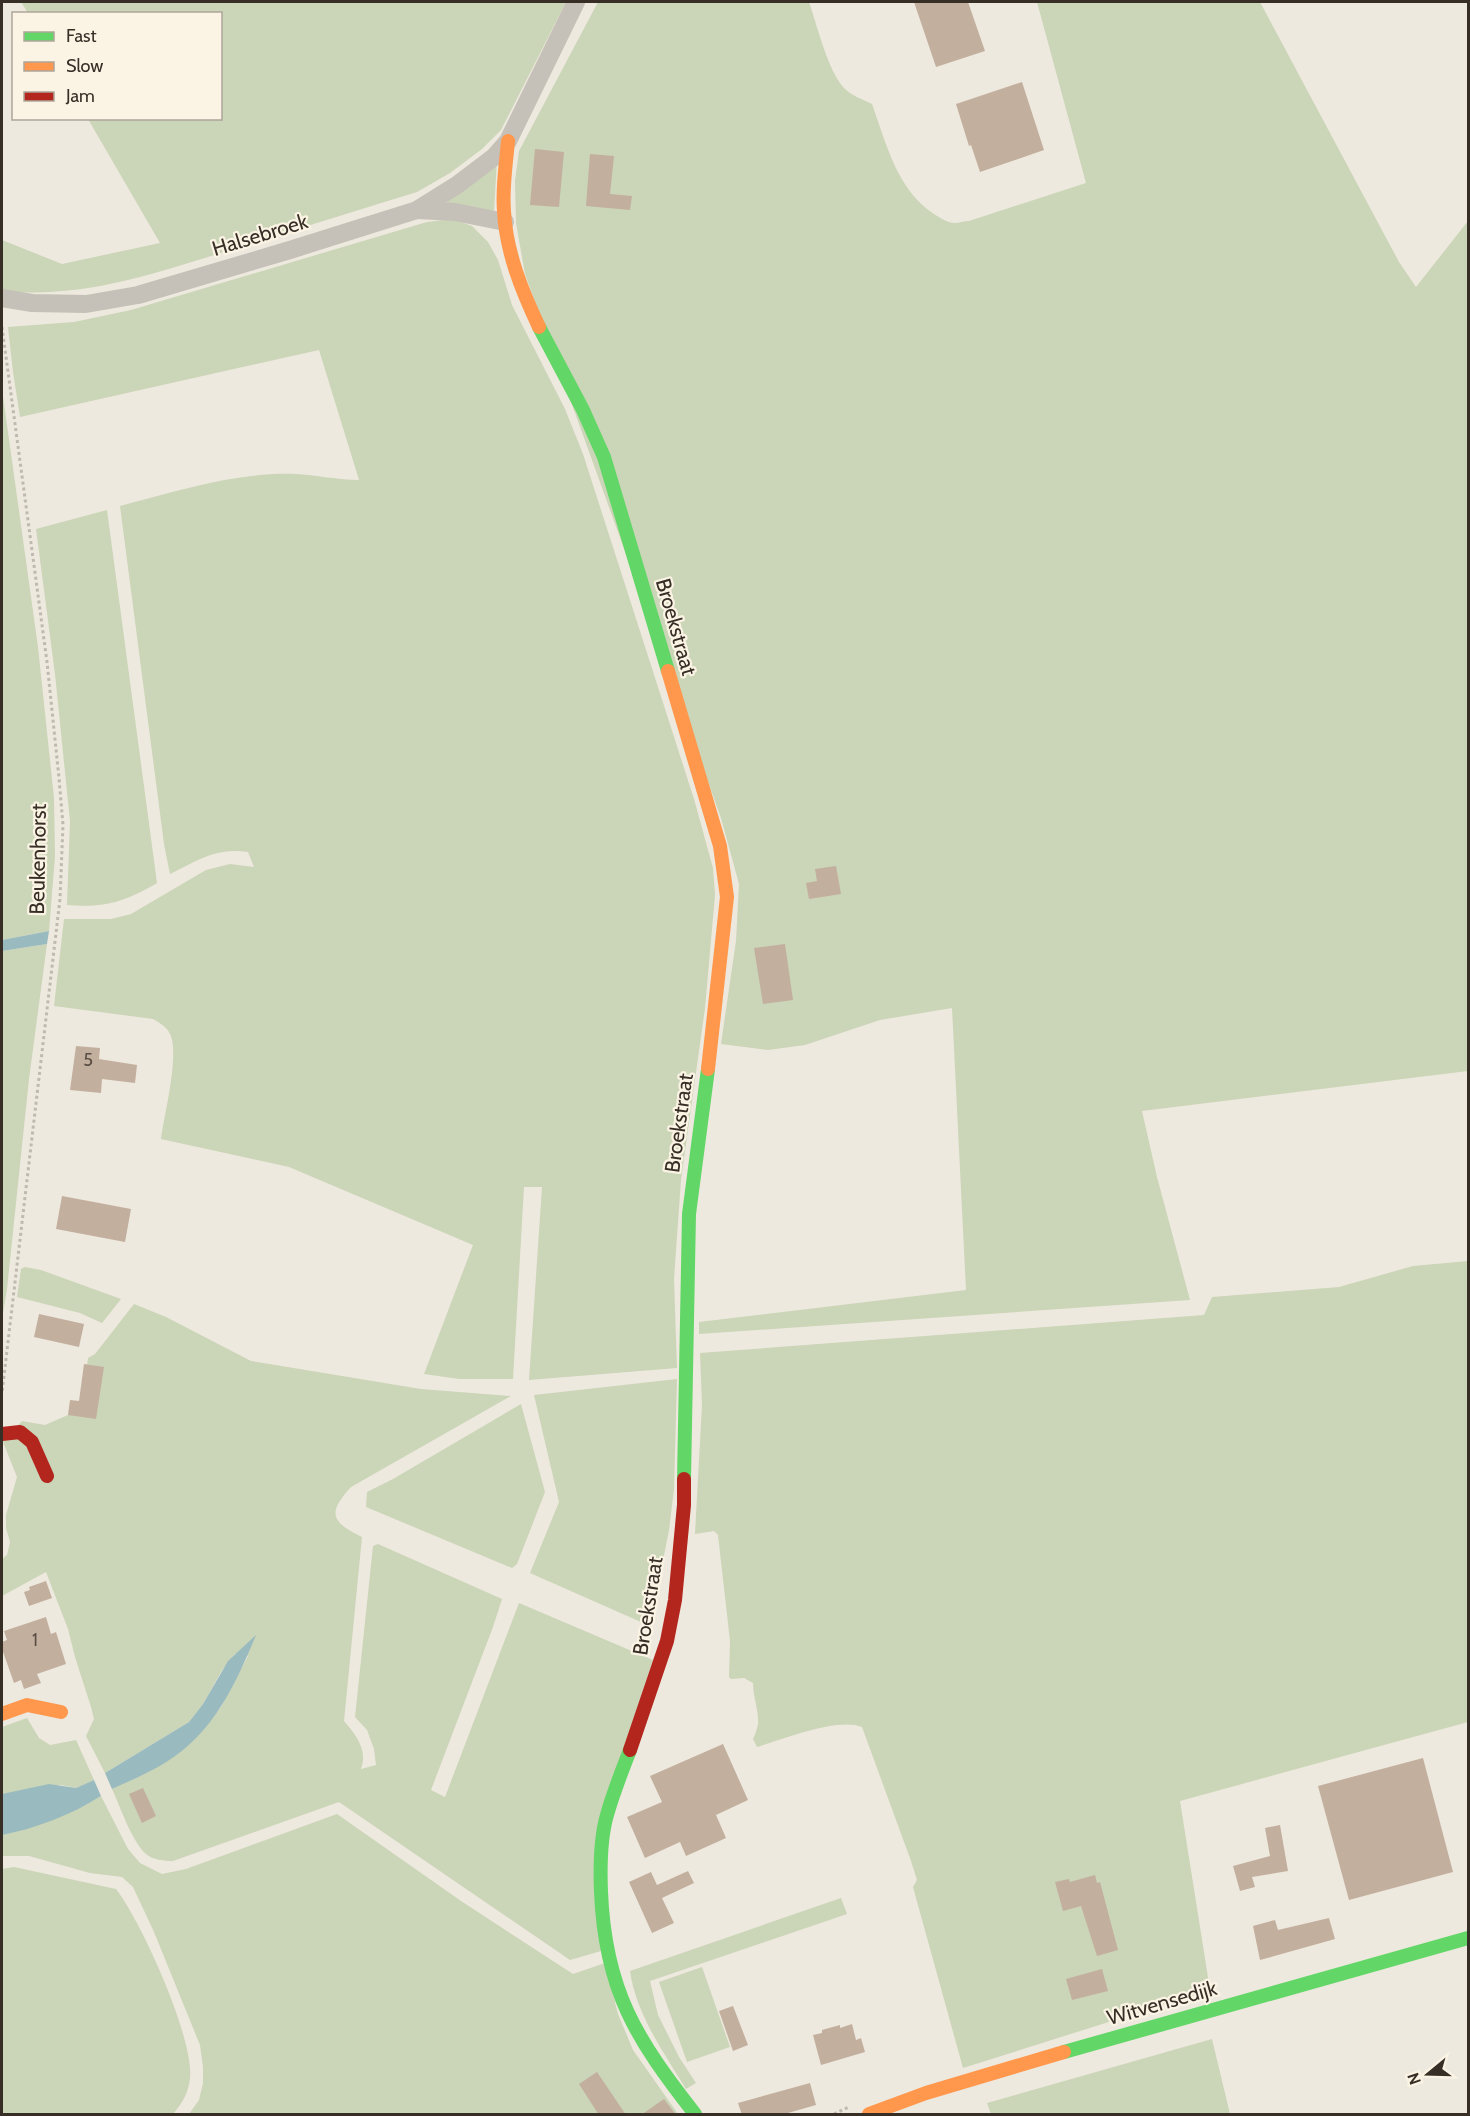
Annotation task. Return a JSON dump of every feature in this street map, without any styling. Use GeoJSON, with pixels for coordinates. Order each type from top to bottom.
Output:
{"type":"FeatureCollection","features":[{"type":"Feature","properties":{"kind":"street","name":"Halsebroek"},"geometry":{"type":"LineString","coordinates":[[2,298],[32,303],[86,304],[138,295],[417,210],[457,185],[494,157],[508,141],[576,2]]}},
{"type":"Feature","properties":{"kind":"street","name":"Broekstraat"},"geometry":{"type":"LineString","coordinates":[[508,141],[504,198],[505,222],[514,267],[538,328],[576,397],[604,457],[720,846],[727,897],[716,1005],[689,1214],[684,1505],[675,1600],[658,1671],[607,1815],[602,1840],[600,1872],[606,1947],[616,1983],[629,2016],[654,2060],[695,2115]]}},
{"type":"Feature","properties":{"kind":"street"},"geometry":{"type":"LineString","coordinates":[[417,210],[455,212],[505,222]]}},
{"type":"Feature","properties":{"kind":"street"},"geometry":{"type":"LineString","coordinates":[[2,1434],[20,1432],[32,1442],[47,1476]]}},
{"type":"Feature","properties":{"kind":"street"},"geometry":{"type":"LineString","coordinates":[[2,1714],[27,1705],[61,1712]]}},
{"type":"Feature","properties":{"kind":"street","name":"Witvensedijk"},"geometry":{"type":"LineString","coordinates":[[869,2115],[926,2093],[1468,1938]]}},
{"type":"Feature","properties":{"kind":"path","name":"Beukenhorst"},"geometry":{"type":"LineString","coordinates":[[2,327],[47,662],[63,825],[60,899],[2,1393]]}},
{"type":"Feature","properties":{"kind":"green space"},"geometry":{"type":"Polygon","coordinates":[[[21,2],[566,2],[501,130],[482,149],[450,173],[417,192],[176,267],[119,282],[62,291],[2,291],[2,240],[62,264],[160,243],[89,120],[222,120],[222,12],[27,12],[21,2]]]}},
{"type":"Feature","properties":{"kind":"green space"},"geometry":{"type":"Polygon","coordinates":[[[598,2],[809,2],[833,71],[847,91],[872,104],[894,165],[902,179],[921,204],[941,219],[955,223],[969,221],[1086,183],[1037,2],[1260,2],[1399,262],[1416,287],[1468,221],[1468,1071],[1142,1111],[1190,1300],[699,1334],[699,1322],[966,1290],[952,1008],[880,1020],[805,1045],[768,1050],[721,1044],[736,941],[739,884],[721,818],[525,274],[516,223],[515,181],[519,151],[598,2]]]}},
{"type":"Feature","properties":{"kind":"green space"},"geometry":{"type":"Polygon","coordinates":[[[497,160],[494,211],[446,203],[448,199],[497,160]]]}},
{"type":"Feature","properties":{"kind":"green space"},"geometry":{"type":"Polygon","coordinates":[[[453,219],[472,226],[488,242],[498,260],[512,305],[565,409],[583,454],[694,799],[713,868],[715,895],[705,1008],[681,1180],[674,1279],[677,1368],[529,1380],[542,1187],[524,1187],[513,1379],[459,1379],[424,1374],[473,1245],[289,1167],[161,1139],[173,1055],[173,1043],[167,1029],[153,1019],[54,1006],[64,919],[111,919],[131,914],[206,870],[230,864],[254,867],[248,852],[237,851],[207,856],[170,874],[164,844],[120,506],[185,489],[251,476],[295,474],[359,480],[319,350],[20,417],[8,327],[74,322],[131,310],[427,222],[453,219]]]}},
{"type":"Feature","properties":{"kind":"green space"},"geometry":{"type":"Polygon","coordinates":[[[2,389],[38,647],[54,798],[55,856],[49,931],[2,940],[2,389]]]}},
{"type":"Feature","properties":{"kind":"green space"},"geometry":{"type":"Polygon","coordinates":[[[107,510],[157,883],[135,895],[114,902],[92,906],[67,905],[70,821],[55,674],[36,529],[107,510]]]}},
{"type":"Feature","properties":{"kind":"green space"},"geometry":{"type":"Polygon","coordinates":[[[47,944],[29,1079],[2,1319],[2,951],[47,944]]]}},
{"type":"Feature","properties":{"kind":"green space"},"geometry":{"type":"Polygon","coordinates":[[[1468,1261],[1468,1722],[1180,1801],[1210,1990],[963,2068],[913,1887],[917,1880],[862,1727],[839,1725],[825,1727],[757,1747],[753,1739],[758,1719],[753,1683],[744,1678],[731,1679],[729,1677],[730,1641],[718,1535],[714,1531],[695,1534],[702,1405],[700,1353],[1204,1315],[1212,1297],[1339,1287],[1413,1266],[1468,1261]]]}},
{"type":"Feature","properties":{"kind":"green space"},"geometry":{"type":"Polygon","coordinates":[[[25,1267],[41,1270],[121,1299],[102,1323],[80,1313],[17,1297],[21,1269],[25,1267]]]}},
{"type":"Feature","properties":{"kind":"green space"},"geometry":{"type":"Polygon","coordinates":[[[134,1304],[166,1317],[251,1361],[421,1389],[511,1396],[351,1487],[338,1504],[336,1516],[339,1521],[344,1527],[362,1537],[344,1721],[360,1743],[363,1755],[361,1769],[376,1765],[374,1749],[367,1730],[355,1717],[373,1546],[378,1544],[502,1599],[431,1790],[445,1797],[519,1603],[653,1660],[599,1823],[601,1951],[570,1960],[339,1802],[173,1861],[152,1858],[141,1848],[131,1832],[112,1789],[178,1754],[221,1707],[248,1656],[235,1654],[222,1670],[203,1704],[189,1722],[105,1773],[86,1736],[94,1719],[68,1629],[46,1572],[2,1596],[2,1559],[7,1555],[10,1542],[6,1528],[6,1515],[17,1477],[3,1442],[22,1421],[45,1425],[68,1415],[83,1395],[88,1358],[95,1354],[134,1304]]]}},
{"type":"Feature","properties":{"kind":"green space"},"geometry":{"type":"Polygon","coordinates":[[[677,1379],[674,1489],[669,1530],[650,1626],[530,1573],[559,1502],[534,1395],[677,1379]]]}},
{"type":"Feature","properties":{"kind":"green space"},"geometry":{"type":"Polygon","coordinates":[[[521,1404],[545,1492],[517,1564],[512,1568],[366,1507],[367,1492],[521,1404]]]}},
{"type":"Feature","properties":{"kind":"green space"},"geometry":{"type":"Polygon","coordinates":[[[27,1718],[39,1738],[50,1745],[76,1740],[94,1780],[76,1788],[61,1785],[2,1794],[2,1727],[27,1718]]]}},
{"type":"Feature","properties":{"kind":"green space"},"geometry":{"type":"Polygon","coordinates":[[[101,1796],[128,1849],[140,1863],[162,1874],[186,1869],[337,1814],[461,1901],[573,1974],[605,1963],[618,2014],[633,2050],[678,2114],[189,2114],[199,2100],[203,2083],[200,2045],[133,1887],[122,1877],[90,1873],[29,1856],[2,1856],[2,1835],[87,1804],[101,1796]]]}},
{"type":"Feature","properties":{"kind":"green space"},"geometry":{"type":"Polygon","coordinates":[[[14,1867],[116,1889],[127,1905],[164,1980],[184,2036],[190,2078],[182,2102],[173,2114],[2,2114],[2,1869],[14,1867]]]}},
{"type":"Feature","properties":{"kind":"green space"},"geometry":{"type":"Polygon","coordinates":[[[841,1898],[847,1914],[650,1981],[658,2015],[679,2057],[696,2083],[686,2089],[645,2018],[638,2003],[630,1971],[841,1898]]]}},
{"type":"Feature","properties":{"kind":"green space"},"geometry":{"type":"Polygon","coordinates":[[[702,1967],[730,2047],[687,2062],[659,1982],[702,1967]]]}},
{"type":"Feature","properties":{"kind":"green space"},"geometry":{"type":"Polygon","coordinates":[[[1212,2039],[1230,2114],[991,2114],[987,2103],[1212,2039]]]}},
{"type":"Feature","properties":{"kind":"water"},"geometry":{"type":"Polygon","coordinates":[[[49,931],[47,944],[2,951],[2,940],[49,931]]]}},
{"type":"Feature","properties":{"kind":"water"},"geometry":{"type":"Polygon","coordinates":[[[256,1635],[225,1700],[192,1742],[170,1759],[112,1789],[105,1773],[189,1722],[203,1704],[228,1661],[256,1635]]]}},
{"type":"Feature","properties":{"kind":"water"},"geometry":{"type":"Polygon","coordinates":[[[94,1780],[101,1796],[90,1803],[53,1820],[2,1835],[2,1794],[49,1784],[76,1788],[94,1780]]]}},
{"type":"Feature","properties":{"kind":"building"},"geometry":{"type":"Polygon","coordinates":[[[914,2],[968,2],[985,51],[936,67],[914,2]]]}},
{"type":"Feature","properties":{"kind":"building"},"geometry":{"type":"Polygon","coordinates":[[[1022,82],[1044,150],[980,172],[956,104],[1022,82]]]}},
{"type":"Feature","properties":{"kind":"building"},"geometry":{"type":"Polygon","coordinates":[[[535,149],[564,152],[559,207],[530,205],[535,149]]]}},
{"type":"Feature","properties":{"kind":"building"},"geometry":{"type":"Polygon","coordinates":[[[590,154],[614,156],[610,194],[632,196],[630,210],[586,206],[590,154]]]}},
{"type":"Feature","properties":{"kind":"building"},"geometry":{"type":"Polygon","coordinates":[[[836,866],[841,894],[809,899],[806,883],[817,881],[815,869],[836,866]]]}},
{"type":"Feature","properties":{"kind":"building"},"geometry":{"type":"Polygon","coordinates":[[[785,944],[793,1000],[763,1004],[754,948],[785,944]]]}},
{"type":"Feature","properties":{"kind":"building"},"geometry":{"type":"Polygon","coordinates":[[[76,1046],[100,1048],[99,1059],[137,1065],[135,1083],[102,1079],[101,1093],[70,1090],[76,1046]]]}},
{"type":"Feature","properties":{"kind":"building"},"geometry":{"type":"Polygon","coordinates":[[[62,1196],[131,1209],[125,1242],[56,1229],[62,1196]]]}},
{"type":"Feature","properties":{"kind":"building"},"geometry":{"type":"Polygon","coordinates":[[[39,1314],[84,1324],[79,1347],[34,1337],[39,1314]]]}},
{"type":"Feature","properties":{"kind":"building"},"geometry":{"type":"Polygon","coordinates":[[[84,1364],[104,1367],[96,1419],[68,1415],[70,1400],[79,1401],[84,1364]]]}},
{"type":"Feature","properties":{"kind":"building"},"geometry":{"type":"Polygon","coordinates":[[[46,1581],[52,1598],[29,1606],[24,1592],[30,1590],[29,1587],[46,1581]]]}},
{"type":"Feature","properties":{"kind":"building"},"geometry":{"type":"Polygon","coordinates":[[[46,1617],[51,1634],[56,1632],[66,1664],[37,1674],[41,1683],[24,1689],[21,1680],[14,1683],[2,1649],[2,1642],[7,1640],[4,1631],[46,1617]]]}},
{"type":"Feature","properties":{"kind":"building"},"geometry":{"type":"Polygon","coordinates":[[[723,1744],[748,1800],[716,1815],[726,1838],[686,1856],[680,1842],[645,1858],[627,1817],[662,1802],[650,1776],[723,1744]]]}},
{"type":"Feature","properties":{"kind":"building"},"geometry":{"type":"Polygon","coordinates":[[[1423,1758],[1453,1872],[1349,1900],[1318,1786],[1423,1758]]]}},
{"type":"Feature","properties":{"kind":"building"},"geometry":{"type":"Polygon","coordinates":[[[143,1788],[156,1816],[142,1823],[129,1794],[143,1788]]]}},
{"type":"Feature","properties":{"kind":"building"},"geometry":{"type":"Polygon","coordinates":[[[1280,1825],[1288,1871],[1252,1877],[1255,1887],[1240,1891],[1233,1866],[1270,1856],[1265,1828],[1280,1825]]]}},
{"type":"Feature","properties":{"kind":"building"},"geometry":{"type":"Polygon","coordinates":[[[688,1871],[694,1883],[662,1898],[674,1923],[652,1933],[629,1882],[651,1872],[657,1885],[688,1871]]]}},
{"type":"Feature","properties":{"kind":"building"},"geometry":{"type":"Polygon","coordinates":[[[1095,1875],[1097,1883],[1100,1882],[1118,1950],[1097,1956],[1081,1906],[1063,1911],[1055,1882],[1069,1879],[1070,1882],[1095,1875]]]}},
{"type":"Feature","properties":{"kind":"building"},"geometry":{"type":"Polygon","coordinates":[[[1329,1918],[1335,1939],[1260,1960],[1253,1926],[1275,1920],[1278,1930],[1329,1918]]]}},
{"type":"Feature","properties":{"kind":"building"},"geometry":{"type":"Polygon","coordinates":[[[1102,1969],[1108,1991],[1072,2000],[1066,1979],[1102,1969]]]}},
{"type":"Feature","properties":{"kind":"building"},"geometry":{"type":"Polygon","coordinates":[[[733,2006],[748,2045],[733,2051],[719,2011],[733,2006]]]}},
{"type":"Feature","properties":{"kind":"building"},"geometry":{"type":"Polygon","coordinates":[[[852,2024],[856,2040],[861,2038],[865,2052],[821,2065],[813,2035],[822,2033],[822,2030],[852,2024]]]}},
{"type":"Feature","properties":{"kind":"building"},"geometry":{"type":"Polygon","coordinates":[[[597,2072],[626,2115],[599,2115],[579,2084],[597,2072]]]}},
{"type":"Feature","properties":{"kind":"building"},"geometry":{"type":"Polygon","coordinates":[[[810,2083],[816,2105],[781,2115],[742,2115],[738,2103],[810,2083]]]}},
{"type":"Feature","properties":{"kind":"building"},"geometry":{"type":"Polygon","coordinates":[[[664,2099],[676,2115],[641,2115],[664,2099]]]}},
{"type":"Feature","properties":{"kind":"traffic: fast"},"geometry":{"type":"LineString","coordinates":[[539,327],[583,410],[604,457],[668,671]]}},
{"type":"Feature","properties":{"kind":"traffic: fast"},"geometry":{"type":"LineString","coordinates":[[684,1479],[689,1214],[708,1069]]}},
{"type":"Feature","properties":{"kind":"traffic: fast"},"geometry":{"type":"LineString","coordinates":[[630,1750],[609,1807],[602,1843],[601,1892],[609,1957],[627,2012],[640,2037],[695,2114]]}},
{"type":"Feature","properties":{"kind":"traffic: fast"},"geometry":{"type":"LineString","coordinates":[[1064,2052],[1468,1938]]}},
{"type":"Feature","properties":{"kind":"traffic: slow"},"geometry":{"type":"LineString","coordinates":[[508,141],[503,194],[505,226],[516,271],[539,327]]}},
{"type":"Feature","properties":{"kind":"traffic: slow"},"geometry":{"type":"LineString","coordinates":[[668,671],[720,846],[727,897],[708,1069]]}},
{"type":"Feature","properties":{"kind":"traffic: slow"},"geometry":{"type":"LineString","coordinates":[[2,1714],[27,1705],[61,1712]]}},
{"type":"Feature","properties":{"kind":"traffic: slow"},"geometry":{"type":"LineString","coordinates":[[869,2114],[926,2093],[1064,2052]]}},
{"type":"Feature","properties":{"kind":"traffic: jam"},"geometry":{"type":"LineString","coordinates":[[2,1434],[20,1432],[32,1442],[47,1476]]}},
{"type":"Feature","properties":{"kind":"traffic: jam"},"geometry":{"type":"LineString","coordinates":[[630,1750],[667,1641],[675,1600],[684,1505],[684,1479]]}}]}
